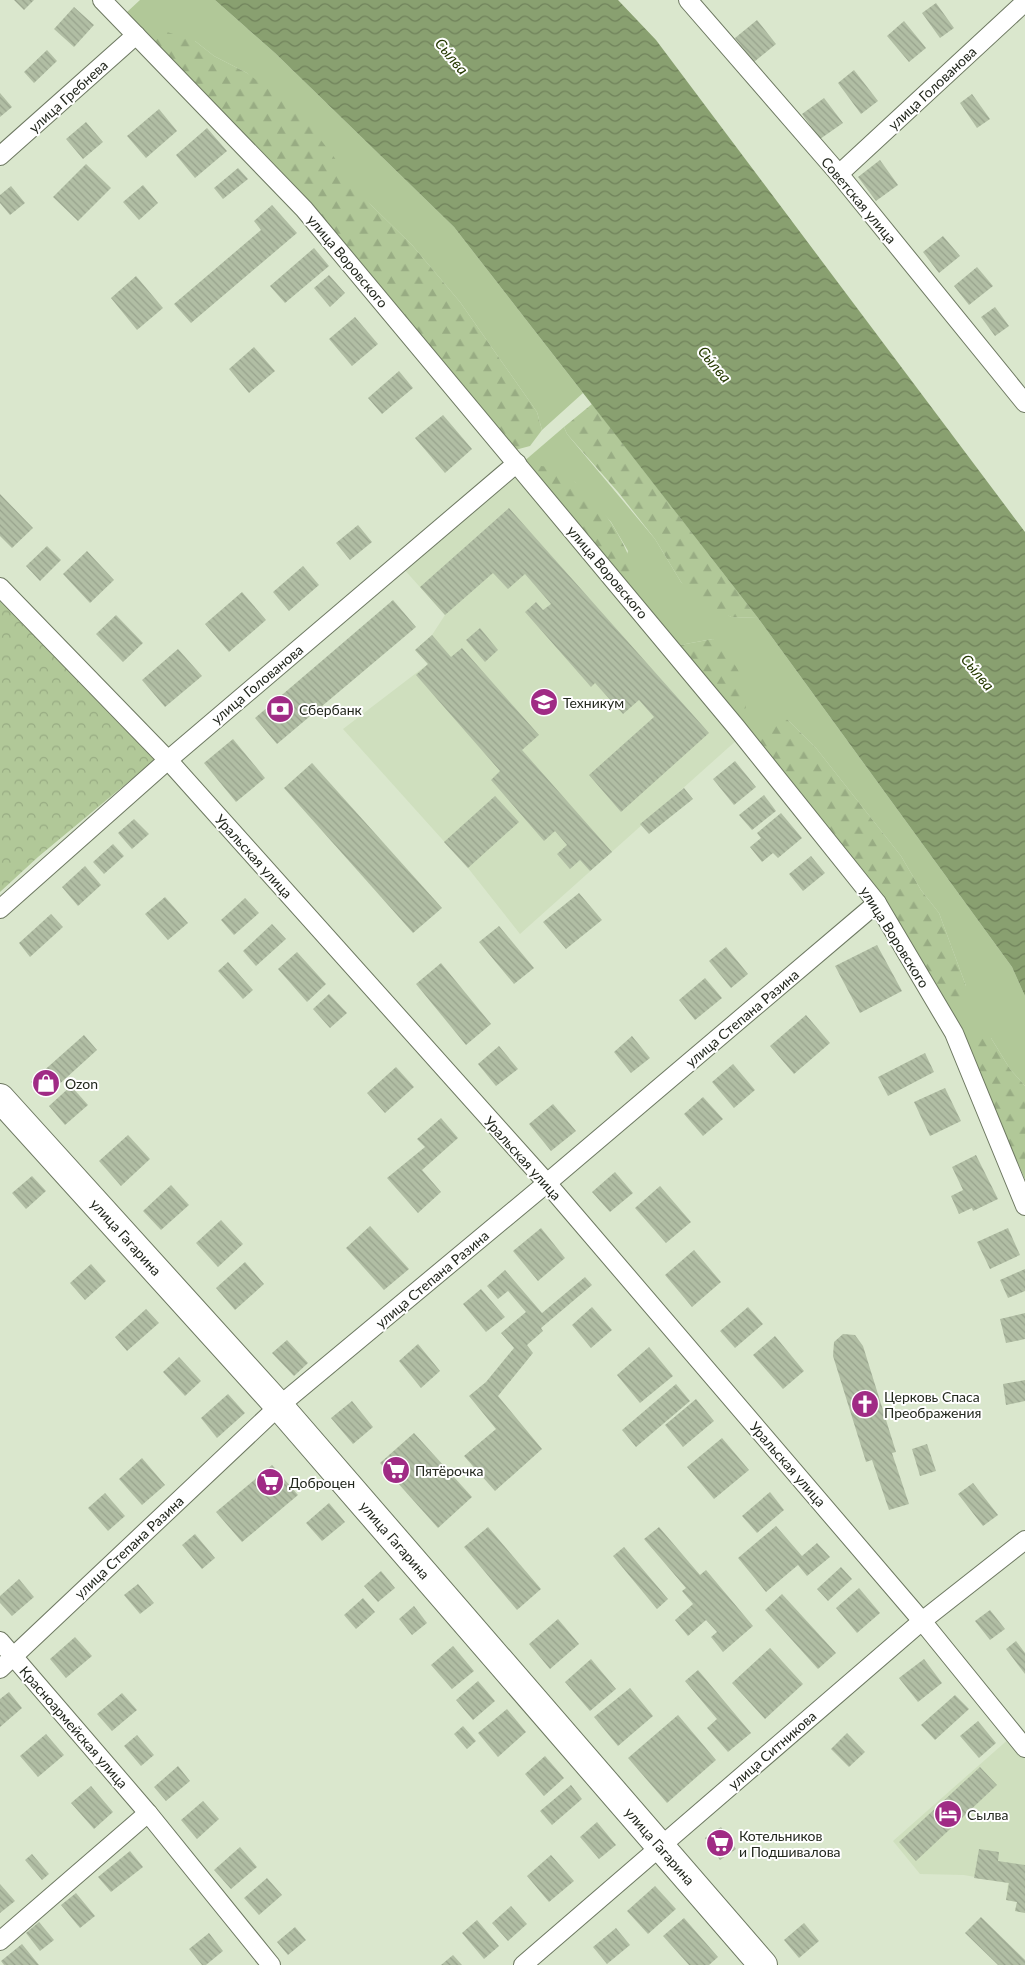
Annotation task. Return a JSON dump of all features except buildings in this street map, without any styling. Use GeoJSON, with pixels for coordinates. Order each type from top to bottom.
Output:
{"type":"FeatureCollection","features":[{"type":"Feature","properties":{"kind":"main road","name":"улица Гагарина"},"geometry":{"type":"LineString","coordinates":[[0,1098],[280,1406],[763,1965]]}},
{"type":"Feature","properties":{"kind":"street","name":"улица Воровского"},"geometry":{"type":"LineString","coordinates":[[102,0],[304,209],[518,463],[736,727],[877,903],[954,1033],[1025,1206]]}},
{"type":"Feature","properties":{"kind":"street","name":"Советская улица"},"geometry":{"type":"LineString","coordinates":[[688,0],[839,174],[1025,403]]}},
{"type":"Feature","properties":{"kind":"street","name":"улица Голованова"},"geometry":{"type":"LineString","coordinates":[[839,174],[1025,2]]}},
{"type":"Feature","properties":{"kind":"street","name":"улица Гребнева"},"geometry":{"type":"LineString","coordinates":[[0,156],[136,36]]}},
{"type":"Feature","properties":{"kind":"street","name":"улица Голованова"},"geometry":{"type":"LineString","coordinates":[[0,909],[168,760],[518,463]]}},
{"type":"Feature","properties":{"kind":"street","name":"Уральская улица"},"geometry":{"type":"LineString","coordinates":[[0,587],[168,760],[547,1184],[922,1621],[1025,1748]]}},
{"type":"Feature","properties":{"kind":"street","name":"улица Степана Разина"},"geometry":{"type":"LineString","coordinates":[[0,1669],[280,1406],[547,1184],[877,903]]}},
{"type":"Feature","properties":{"kind":"street","name":"улица Ситникова"},"geometry":{"type":"LineString","coordinates":[[523,1965],[922,1621],[1025,1540]]}},
{"type":"Feature","properties":{"kind":"street","name":"Красноармейская улица"},"geometry":{"type":"LineString","coordinates":[[0,1641],[148,1813],[271,1965]]}},
{"type":"Feature","properties":{"kind":"street"},"geometry":{"type":"LineString","coordinates":[[0,1941],[148,1813]]}},
{"type":"Feature","properties":{"kind":"shaded area","name":"Техникум"},"geometry":{"type":"Polygon","coordinates":[[[517,468],[738,739],[520,934],[468,868],[343,729],[428,664],[415,650],[432,635],[445,615],[402,567],[517,468]]]}},
{"type":"Feature","properties":{"kind":"shaded area"},"geometry":{"type":"Polygon","coordinates":[[[1011,1737],[1025,1754],[1025,1913],[1015,1911],[1017,1902],[1006,1900],[1008,1883],[964,1875],[920,1874],[893,1841],[1011,1737]]]}},
{"type":"Feature","properties":{"kind":"green space"},"geometry":{"type":"Polygon","coordinates":[[[140,0],[215,0],[275,53],[454,227],[583,393],[542,430],[537,412],[460,302],[412,245],[371,205],[247,73],[214,56],[195,41],[147,43],[126,13],[140,0]]]}},
{"type":"Feature","properties":{"kind":"green space"},"geometry":{"type":"Polygon","coordinates":[[[167,32],[195,41],[214,56],[247,73],[300,113],[371,205],[412,245],[460,302],[537,412],[542,430],[530,446],[515,450],[147,43],[151,38],[167,32]]]}},
{"type":"Feature","properties":{"kind":"green space"},"geometry":{"type":"Polygon","coordinates":[[[592,404],[758,618],[731,617],[702,602],[681,582],[655,539],[618,492],[567,434],[564,427],[592,404]]]}},
{"type":"Feature","properties":{"kind":"green space"},"geometry":{"type":"Polygon","coordinates":[[[564,427],[567,434],[655,539],[681,582],[731,617],[758,618],[1012,967],[1025,996],[1025,1086],[1010,1069],[991,1038],[968,1052],[951,1017],[966,986],[939,913],[921,890],[901,856],[816,748],[788,720],[750,733],[736,716],[713,639],[680,645],[620,577],[628,551],[611,522],[575,482],[528,470],[522,463],[564,427]]]}},
{"type":"Feature","properties":{"kind":"green space"},"geometry":{"type":"Polygon","coordinates":[[[541,466],[556,470],[571,479],[598,505],[620,538],[633,569],[620,577],[528,470],[541,466]]]}},
{"type":"Feature","properties":{"kind":"green space"},"geometry":{"type":"Polygon","coordinates":[[[0,597],[157,758],[38,857],[0,892],[0,597]]]}},
{"type":"Feature","properties":{"kind":"green space"},"geometry":{"type":"Polygon","coordinates":[[[713,639],[733,662],[742,677],[746,696],[746,708],[736,716],[680,645],[713,639]]]}},
{"type":"Feature","properties":{"kind":"green space"},"geometry":{"type":"Polygon","coordinates":[[[774,718],[788,720],[816,748],[901,856],[921,890],[939,913],[966,986],[968,997],[959,1011],[951,1017],[881,894],[750,733],[774,718]]]}},
{"type":"Feature","properties":{"kind":"green space"},"geometry":{"type":"Polygon","coordinates":[[[981,1032],[991,1038],[1010,1069],[1025,1086],[1025,1179],[968,1052],[968,1040],[973,1035],[981,1032]]]}},
{"type":"Feature","properties":{"kind":"water","name":"Сы́лва"},"geometry":{"type":"Polygon","coordinates":[[[215,0],[618,0],[656,40],[1025,532],[1025,996],[1012,967],[758,618],[454,227],[275,53],[215,0]]]}},
{"type":"Feature","properties":{"kind":"place","name":"Техникум"},"geometry":{"type":"Point","coordinates":[544,702]}},
{"type":"Feature","properties":{"kind":"place","name":"Сбербанк"},"geometry":{"type":"Point","coordinates":[280,709]}},
{"type":"Feature","properties":{"kind":"place","name":"Ozon"},"geometry":{"type":"Point","coordinates":[46,1083]}},
{"type":"Feature","properties":{"kind":"place","name":"Церковь Спаса Преображения"},"geometry":{"type":"Point","coordinates":[865,1404]}},
{"type":"Feature","properties":{"kind":"place","name":"Пятёрочка"},"geometry":{"type":"Point","coordinates":[396,1470]}},
{"type":"Feature","properties":{"kind":"place","name":"Доброцен"},"geometry":{"type":"Point","coordinates":[270,1482]}},
{"type":"Feature","properties":{"kind":"place","name":"Сылва"},"geometry":{"type":"Point","coordinates":[948,1814]}},
{"type":"Feature","properties":{"kind":"place","name":"Котельников и Подшивалова"},"geometry":{"type":"Point","coordinates":[720,1843]}}]}
